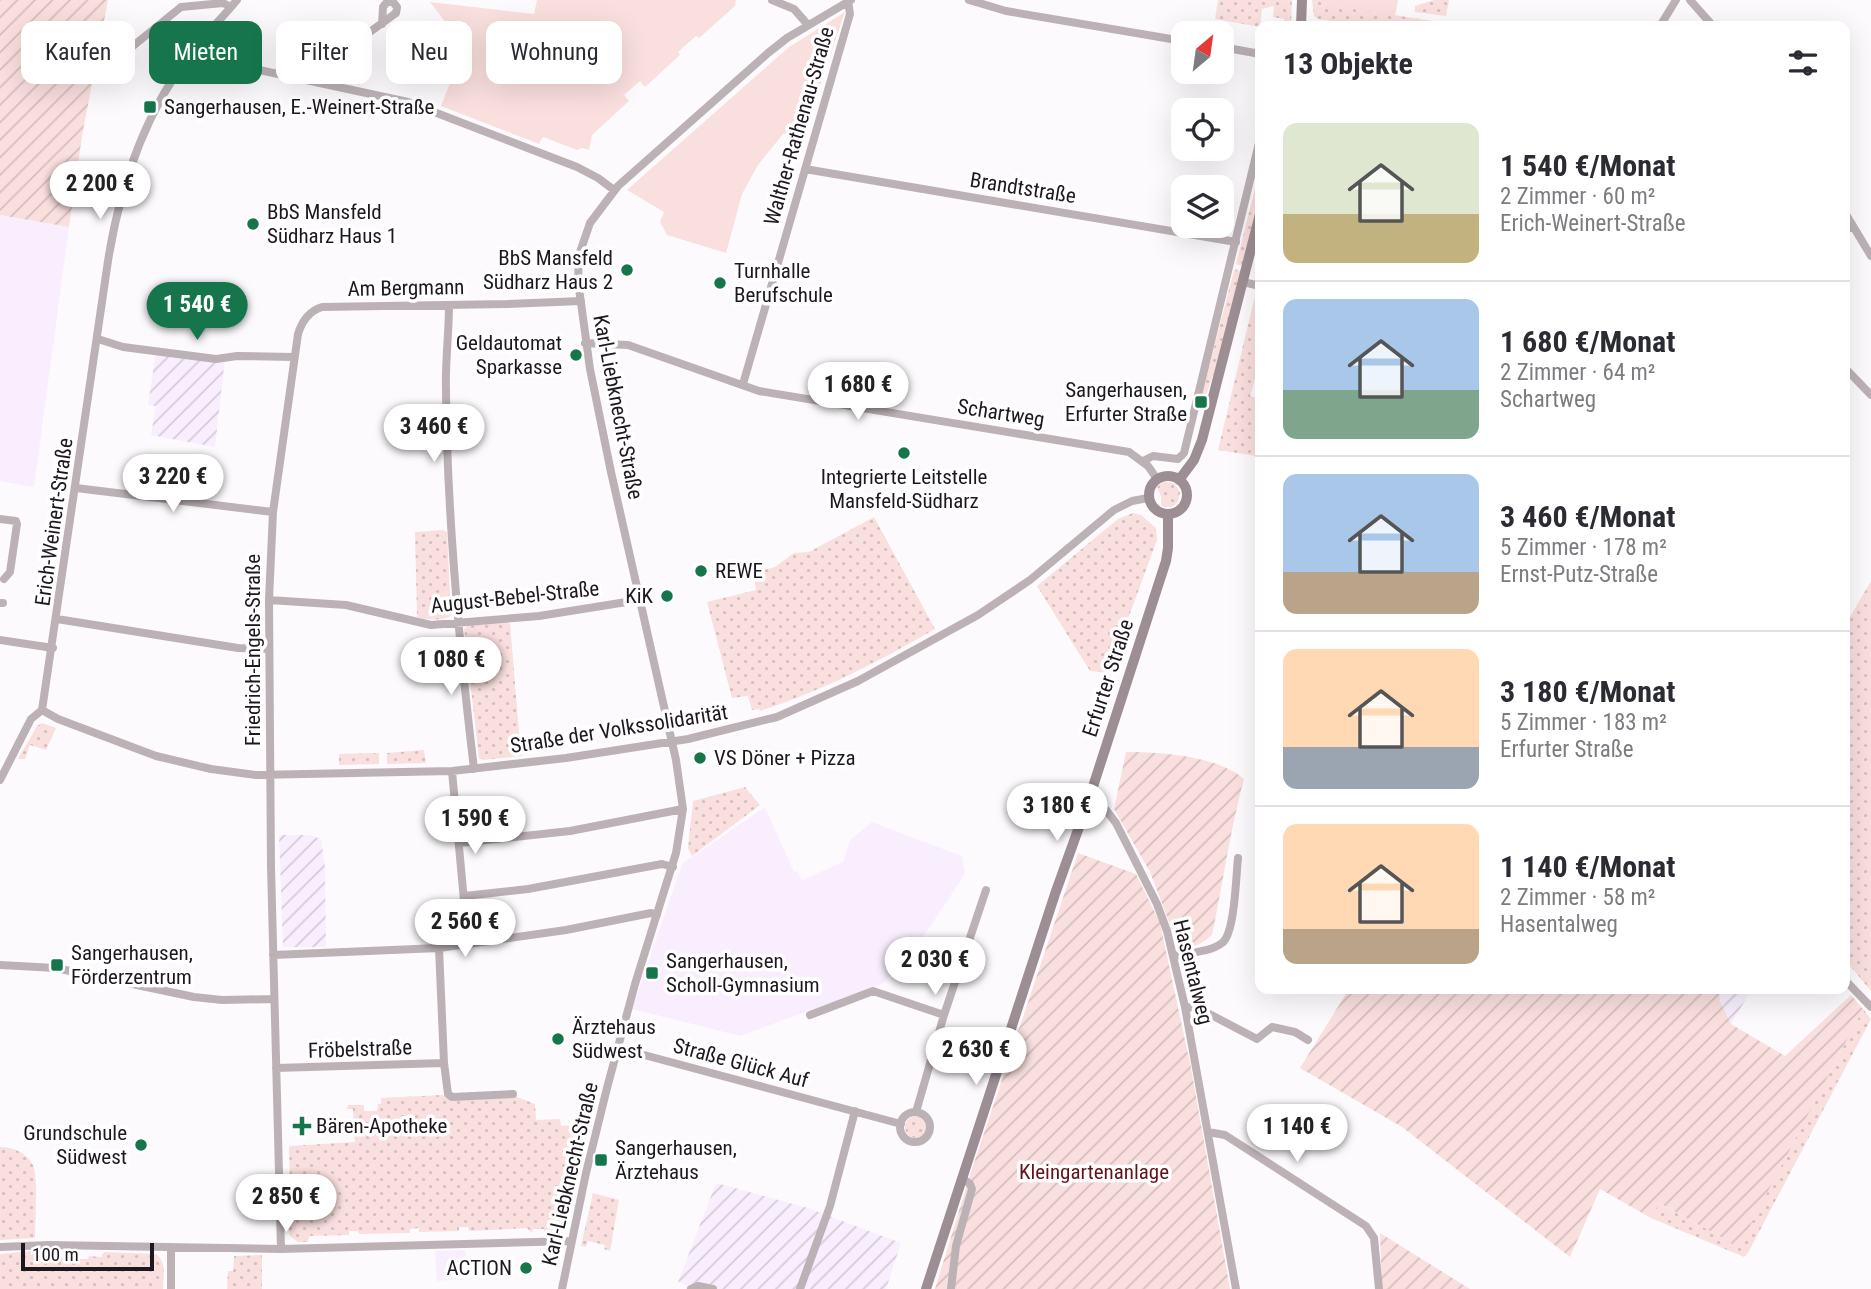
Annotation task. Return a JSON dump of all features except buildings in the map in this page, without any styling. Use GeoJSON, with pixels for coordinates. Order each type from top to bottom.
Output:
{"type":"FeatureCollection","features":[{"type":"Feature","properties":{"kind":"main road"},"geometry":{"type":"LineString","coordinates":[[1301,21],[1302,0]]}},
{"type":"Feature","properties":{"kind":"main road"},"geometry":{"type":"LineString","coordinates":[[1179,480],[1194,460],[1202,440],[1255,234]]}},
{"type":"Feature","properties":{"kind":"main road"},"geometry":{"type":"LineString","coordinates":[[1167,476],[1179,480],[1186,491],[1186,501],[1179,510],[1168,514],[1155,510],[1149,498],[1150,487],[1157,479],[1167,476]]}},
{"type":"Feature","properties":{"kind":"main road","name":"Erfurter Straße"},"geometry":{"type":"LineString","coordinates":[[926,1289],[1168,554],[1168,514]]}},
{"type":"Feature","properties":{"kind":"street"},"geometry":{"type":"LineString","coordinates":[[772,0],[797,11],[808,25]]}},
{"type":"Feature","properties":{"kind":"street"},"geometry":{"type":"LineString","coordinates":[[969,0],[997,9],[1171,39]]}},
{"type":"Feature","properties":{"kind":"street"},"geometry":{"type":"LineString","coordinates":[[1663,21],[1676,0]]}},
{"type":"Feature","properties":{"kind":"street"},"geometry":{"type":"LineString","coordinates":[[1690,0],[1709,21]]}},
{"type":"Feature","properties":{"kind":"street","name":"Karl-Liebknecht-Straße"},"geometry":{"type":"LineString","coordinates":[[562,1289],[593,1144],[618,1048],[673,867],[683,809],[672,742],[585,343],[578,269],[582,241],[593,218],[614,190],[768,53],[849,1]]}},
{"type":"Feature","properties":{"kind":"street","name":"Walther-Rathenau-Straße"},"geometry":{"type":"LineString","coordinates":[[743,384],[850,14],[849,1]]}},
{"type":"Feature","properties":{"kind":"street","name":"Erich-Weinert-Straße"},"geometry":{"type":"LineString","coordinates":[[135,44],[181,7],[234,3]]}},
{"type":"Feature","properties":{"kind":"street","name":"Erich-Weinert-Straße"},"geometry":{"type":"LineString","coordinates":[[219,21],[234,3]]}},
{"type":"Feature","properties":{"kind":"street"},"geometry":{"type":"LineString","coordinates":[[372,31],[382,24]]}},
{"type":"Feature","properties":{"kind":"street"},"geometry":{"type":"LineString","coordinates":[[1234,49],[1255,53]]}},
{"type":"Feature","properties":{"kind":"street","name":"Erich-Weinert-Straße"},"geometry":{"type":"LineString","coordinates":[[43,710],[112,237],[128,172],[155,109],[171,84]]}},
{"type":"Feature","properties":{"kind":"street"},"geometry":{"type":"LineString","coordinates":[[330,84],[427,108],[577,166],[614,190]]}},
{"type":"Feature","properties":{"kind":"street"},"geometry":{"type":"LineString","coordinates":[[1157,479],[1143,461],[1153,456],[1178,459],[1184,453],[1255,161]]}},
{"type":"Feature","properties":{"kind":"street","name":"Brandtstraße"},"geometry":{"type":"LineString","coordinates":[[805,169],[1236,243]]}},
{"type":"Feature","properties":{"kind":"street"},"geometry":{"type":"LineString","coordinates":[[1850,221],[1871,256]]}},
{"type":"Feature","properties":{"kind":"street"},"geometry":{"type":"LineString","coordinates":[[1243,282],[1255,285]]}},
{"type":"Feature","properties":{"kind":"street","name":"Am Bergmann"},"geometry":{"type":"LineString","coordinates":[[315,309],[581,301]]}},
{"type":"Feature","properties":{"kind":"street"},"geometry":{"type":"LineString","coordinates":[[449,305],[446,389],[457,622],[474,769]]}},
{"type":"Feature","properties":{"kind":"street","name":"Friedrich-Engels-Straße"},"geometry":{"type":"LineString","coordinates":[[281,1249],[270,775],[269,649],[273,512],[300,327],[315,309]]}},
{"type":"Feature","properties":{"kind":"street"},"geometry":{"type":"LineString","coordinates":[[98,339],[123,347],[216,359],[237,356],[294,357]]}},
{"type":"Feature","properties":{"kind":"street","name":"Schartweg"},"geometry":{"type":"LineString","coordinates":[[585,343],[628,345],[764,392],[1124,451],[1143,461]]}},
{"type":"Feature","properties":{"kind":"street"},"geometry":{"type":"LineString","coordinates":[[1850,373],[1871,395]]}},
{"type":"Feature","properties":{"kind":"street"},"geometry":{"type":"LineString","coordinates":[[76,488],[273,512]]}},
{"type":"Feature","properties":{"kind":"street","name":"Straße der Volkssolidarität"},"geometry":{"type":"LineString","coordinates":[[43,710],[58,719],[156,756],[211,769],[270,775],[453,771],[672,742],[778,716],[858,681],[978,615],[1030,580],[1114,510],[1132,501],[1149,498]]}},
{"type":"Feature","properties":{"kind":"street"},"geometry":{"type":"LineString","coordinates":[[0,519],[16,521],[17,524],[10,572],[4,579]]}},
{"type":"Feature","properties":{"kind":"street","name":"August-Bebel-Straße"},"geometry":{"type":"LineString","coordinates":[[270,600],[346,605],[422,624],[539,616],[639,600]]}},
{"type":"Feature","properties":{"kind":"street"},"geometry":{"type":"LineString","coordinates":[[57,619],[237,648],[269,649]]}},
{"type":"Feature","properties":{"kind":"street"},"geometry":{"type":"LineString","coordinates":[[0,640],[53,648]]}},
{"type":"Feature","properties":{"kind":"street"},"geometry":{"type":"LineString","coordinates":[[0,780],[31,719],[43,710]]}},
{"type":"Feature","properties":{"kind":"street"},"geometry":{"type":"LineString","coordinates":[[453,771],[468,944]]}},
{"type":"Feature","properties":{"kind":"street","name":"Hasentalweg"},"geometry":{"type":"LineString","coordinates":[[1088,802],[1105,810],[1120,830],[1157,904],[1174,956],[1236,1289]]}},
{"type":"Feature","properties":{"kind":"street"},"geometry":{"type":"LineString","coordinates":[[459,843],[570,831],[683,809]]}},
{"type":"Feature","properties":{"kind":"street"},"geometry":{"type":"LineString","coordinates":[[1174,956],[1215,947],[1225,940],[1230,925],[1238,858]]}},
{"type":"Feature","properties":{"kind":"street"},"geometry":{"type":"LineString","coordinates":[[464,896],[528,889],[662,864],[673,867]]}},
{"type":"Feature","properties":{"kind":"street"},"geometry":{"type":"LineString","coordinates":[[901,1124],[907,1114],[916,1112],[944,1015],[986,890]]}},
{"type":"Feature","properties":{"kind":"street"},"geometry":{"type":"LineString","coordinates":[[273,955],[468,944],[566,930],[651,913],[657,915]]}},
{"type":"Feature","properties":{"kind":"street","name":"Fröbelstraße"},"geometry":{"type":"LineString","coordinates":[[439,947],[447,1094],[452,1097],[513,1094]]}},
{"type":"Feature","properties":{"kind":"street"},"geometry":{"type":"LineString","coordinates":[[0,965],[56,968],[194,997],[274,999]]}},
{"type":"Feature","properties":{"kind":"street"},"geometry":{"type":"LineString","coordinates":[[1850,985],[1871,1007]]}},
{"type":"Feature","properties":{"kind":"street"},"geometry":{"type":"LineString","coordinates":[[810,1015],[873,991],[944,1015]]}},
{"type":"Feature","properties":{"kind":"street"},"geometry":{"type":"LineString","coordinates":[[1185,1007],[1198,1008],[1257,1039],[1272,1027],[1295,1032],[1308,1040]]}},
{"type":"Feature","properties":{"kind":"street","name":"Straße Glück Auf"},"geometry":{"type":"LineString","coordinates":[[618,1048],[901,1124],[902,1132],[908,1140],[915,1142],[922,1140],[929,1131],[930,1124],[923,1114],[916,1112]]}},
{"type":"Feature","properties":{"kind":"street","name":"Fröbelstraße"},"geometry":{"type":"LineString","coordinates":[[276,1068],[444,1063]]}},
{"type":"Feature","properties":{"kind":"street"},"geometry":{"type":"LineString","coordinates":[[800,1289],[830,1206],[855,1111]]}},
{"type":"Feature","properties":{"kind":"street"},"geometry":{"type":"LineString","coordinates":[[1208,1132],[1225,1135],[1366,1226],[1374,1238],[1379,1289]]}},
{"type":"Feature","properties":{"kind":"street"},"geometry":{"type":"LineString","coordinates":[[951,1289],[956,1246],[972,1189],[962,1178]]}},
{"type":"Feature","properties":{"kind":"street"},"geometry":{"type":"LineString","coordinates":[[0,1247],[43,1244],[281,1249],[571,1241]]}},
{"type":"Feature","properties":{"kind":"street"},"geometry":{"type":"LineString","coordinates":[[171,1248],[171,1289]]}},
{"type":"Feature","properties":{"kind":"street"},"geometry":{"type":"LineString","coordinates":[[691,1289],[698,1286],[713,1289]]}},
{"type":"Feature","properties":{"kind":"shaded area"},"geometry":{"type":"Polygon","coordinates":[[[0,215],[69,227],[34,487],[0,481],[0,215]]]}},
{"type":"Feature","properties":{"kind":"shaded area"},"geometry":{"type":"Polygon","coordinates":[[[156,352],[225,359],[215,447],[151,435],[156,406],[148,405],[156,352]]]}},
{"type":"Feature","properties":{"kind":"shaded area"},"geometry":{"type":"Polygon","coordinates":[[[765,807],[794,872],[797,871],[802,880],[843,862],[850,840],[872,822],[962,856],[965,874],[909,958],[882,984],[740,1036],[632,1009],[682,864],[765,807]]]}},
{"type":"Feature","properties":{"kind":"shaded area"},"geometry":{"type":"Polygon","coordinates":[[[279,835],[310,835],[321,839],[325,867],[326,947],[283,947],[279,835]]]}},
{"type":"Feature","properties":{"kind":"shaded area"},"geometry":{"type":"Polygon","coordinates":[[[1719,994],[1749,994],[1731,1024],[1719,994]]]}},
{"type":"Feature","properties":{"kind":"shaded area"},"geometry":{"type":"Polygon","coordinates":[[[716,1183],[808,1208],[901,1243],[886,1289],[696,1289],[678,1282],[716,1183]]]}},
{"type":"Feature","properties":{"kind":"shaded area"},"geometry":{"type":"Polygon","coordinates":[[[465,1250],[466,1279],[437,1281],[435,1251],[465,1250]]]}},
{"type":"Feature","properties":{"kind":"green space"},"geometry":{"type":"Polygon","coordinates":[[[0,0],[108,0],[104,21],[21,21],[21,84],[92,84],[69,227],[0,215],[0,0]]]}},
{"type":"Feature","properties":{"kind":"green space"},"geometry":{"type":"Polygon","coordinates":[[[537,0],[736,0],[735,6],[699,38],[696,36],[678,52],[680,55],[645,87],[640,81],[624,95],[629,101],[592,135],[589,150],[577,150],[543,137],[539,144],[441,106],[450,84],[472,84],[472,21],[445,21],[430,2],[534,14],[537,0]]]}},
{"type":"Feature","properties":{"kind":"green space"},"geometry":{"type":"Polygon","coordinates":[[[1218,0],[1292,0],[1291,21],[1273,17],[1274,6],[1262,9],[1261,21],[1255,21],[1255,26],[1215,19],[1218,0]]]}},
{"type":"Feature","properties":{"kind":"green space"},"geometry":{"type":"Polygon","coordinates":[[[1312,0],[1323,0],[1323,4],[1433,21],[1332,21],[1314,16],[1312,0]]]}},
{"type":"Feature","properties":{"kind":"green space"},"geometry":{"type":"Polygon","coordinates":[[[1323,0],[1398,0],[1395,16],[1323,4],[1323,0]]]}},
{"type":"Feature","properties":{"kind":"green space"},"geometry":{"type":"Polygon","coordinates":[[[1434,0],[1449,0],[1446,16],[1415,12],[1415,6],[1434,0]]]}},
{"type":"Feature","properties":{"kind":"green space"},"geometry":{"type":"Polygon","coordinates":[[[845,12],[805,129],[783,134],[758,165],[742,194],[726,253],[667,235],[660,222],[664,212],[627,190],[789,47],[845,12]]]}},
{"type":"Feature","properties":{"kind":"green space"},"geometry":{"type":"Polygon","coordinates":[[[1255,189],[1255,215],[1243,266],[1236,264],[1255,189]]]}},
{"type":"Feature","properties":{"kind":"green space"},"geometry":{"type":"Polygon","coordinates":[[[1237,269],[1240,272],[1217,365],[1205,398],[1201,397],[1234,271],[1237,269]]]}},
{"type":"Feature","properties":{"kind":"green space"},"geometry":{"type":"Polygon","coordinates":[[[1255,296],[1255,379],[1250,396],[1255,398],[1255,456],[1218,450],[1255,296]]]}},
{"type":"Feature","properties":{"kind":"green space"},"geometry":{"type":"Polygon","coordinates":[[[1163,482],[1174,483],[1180,492],[1178,502],[1172,507],[1161,506],[1157,487],[1163,482]]]}},
{"type":"Feature","properties":{"kind":"green space"},"geometry":{"type":"Polygon","coordinates":[[[1133,513],[1141,515],[1156,528],[1157,540],[1108,673],[1090,671],[1037,586],[1118,519],[1133,513]]]}},
{"type":"Feature","properties":{"kind":"green space"},"geometry":{"type":"Polygon","coordinates":[[[874,517],[935,629],[849,675],[760,711],[752,710],[748,696],[732,698],[707,602],[756,590],[753,573],[775,567],[794,553],[809,552],[874,517]]]}},
{"type":"Feature","properties":{"kind":"green space"},"geometry":{"type":"Polygon","coordinates":[[[415,532],[447,532],[451,616],[435,620],[417,617],[415,532]]]}},
{"type":"Feature","properties":{"kind":"green space"},"geometry":{"type":"Polygon","coordinates":[[[1871,581],[1871,991],[1850,966],[1850,617],[1871,581]]]}},
{"type":"Feature","properties":{"kind":"green space"},"geometry":{"type":"Polygon","coordinates":[[[510,623],[520,744],[513,745],[514,750],[521,750],[522,756],[483,760],[479,758],[464,629],[469,625],[510,623]]]}},
{"type":"Feature","properties":{"kind":"green space"},"geometry":{"type":"Polygon","coordinates":[[[42,723],[56,728],[46,750],[30,745],[25,759],[18,759],[37,726],[42,723]]]}},
{"type":"Feature","properties":{"kind":"green space"},"geometry":{"type":"Polygon","coordinates":[[[424,750],[426,763],[387,764],[387,753],[424,750]]]}},
{"type":"Feature","properties":{"kind":"green space"},"geometry":{"type":"Polygon","coordinates":[[[1126,752],[1172,754],[1204,760],[1233,771],[1244,779],[1212,935],[1196,945],[1178,945],[1150,872],[1114,809],[1126,752]]]}},
{"type":"Feature","properties":{"kind":"green space"},"geometry":{"type":"Polygon","coordinates":[[[379,753],[379,764],[339,765],[339,754],[379,753]]]}},
{"type":"Feature","properties":{"kind":"green space"},"geometry":{"type":"Polygon","coordinates":[[[745,787],[760,805],[692,856],[688,848],[693,801],[745,787]]]}},
{"type":"Feature","properties":{"kind":"green space","name":"Kleingartenanlage"},"geometry":{"type":"Polygon","coordinates":[[[1078,853],[1136,874],[1160,923],[1191,1068],[1230,1289],[935,1289],[970,1175],[1078,853]]]}},
{"type":"Feature","properties":{"kind":"green space"},"geometry":{"type":"Polygon","coordinates":[[[1346,994],[1719,994],[1731,1024],[1785,1056],[1851,995],[1863,1009],[1739,1247],[1659,1203],[1651,1218],[1600,1189],[1570,1257],[1402,1127],[1300,1068],[1346,994]]]}},
{"type":"Feature","properties":{"kind":"green space"},"geometry":{"type":"Polygon","coordinates":[[[1863,1009],[1871,1019],[1744,1257],[1651,1218],[1658,1203],[1739,1246],[1863,1009]]]}},
{"type":"Feature","properties":{"kind":"green space"},"geometry":{"type":"Polygon","coordinates":[[[443,1095],[449,1099],[512,1095],[535,1104],[536,1120],[560,1119],[561,1126],[587,1124],[586,1100],[596,1099],[564,1227],[544,1233],[544,1229],[533,1229],[532,1233],[527,1228],[469,1231],[468,1227],[459,1227],[459,1231],[419,1232],[419,1228],[410,1229],[410,1233],[359,1234],[358,1231],[349,1231],[349,1235],[309,1236],[308,1242],[298,1242],[290,1236],[287,1218],[290,1187],[289,1146],[355,1142],[353,1109],[347,1109],[348,1105],[364,1105],[364,1111],[377,1111],[381,1098],[443,1095]]]}},
{"type":"Feature","properties":{"kind":"green space"},"geometry":{"type":"Polygon","coordinates":[[[916,1116],[924,1119],[927,1127],[924,1135],[916,1138],[908,1135],[905,1127],[908,1119],[916,1116]]]}},
{"type":"Feature","properties":{"kind":"green space"},"geometry":{"type":"Polygon","coordinates":[[[0,1147],[19,1151],[27,1157],[35,1170],[35,1238],[0,1240],[0,1147]]]}},
{"type":"Feature","properties":{"kind":"green space"},"geometry":{"type":"Polygon","coordinates":[[[593,1193],[619,1200],[610,1251],[604,1249],[605,1245],[588,1241],[586,1247],[581,1246],[593,1193]]]}},
{"type":"Feature","properties":{"kind":"green space"},"geometry":{"type":"Polygon","coordinates":[[[1380,1233],[1470,1289],[1382,1289],[1380,1233]]]}},
{"type":"Feature","properties":{"kind":"green space"},"geometry":{"type":"Polygon","coordinates":[[[55,1251],[56,1259],[88,1259],[89,1256],[101,1257],[104,1252],[156,1254],[163,1265],[163,1289],[0,1289],[0,1254],[55,1251]]]}},
{"type":"Feature","properties":{"kind":"green space"},"geometry":{"type":"Polygon","coordinates":[[[262,1255],[262,1289],[227,1289],[228,1271],[233,1271],[234,1256],[262,1255]]]}},
{"type":"Feature","properties":{"kind":"place","name":"Sangerhausen, E.-Weinert-Straße"},"geometry":{"type":"Point","coordinates":[150,107]}},
{"type":"Feature","properties":{"kind":"place","name":"BbS Mansfeld Südharz Haus 1"},"geometry":{"type":"Point","coordinates":[253,224]}},
{"type":"Feature","properties":{"kind":"place","name":"BbS Mansfeld Südharz Haus 2"},"geometry":{"type":"Point","coordinates":[627,270]}},
{"type":"Feature","properties":{"kind":"place","name":"Turnhalle Berufschule"},"geometry":{"type":"Point","coordinates":[720,283]}},
{"type":"Feature","properties":{"kind":"place","name":"Geldautomat Sparkasse"},"geometry":{"type":"Point","coordinates":[576,355]}},
{"type":"Feature","properties":{"kind":"place","name":"Sangerhausen, Erfurter Straße"},"geometry":{"type":"Point","coordinates":[1201,402]}},
{"type":"Feature","properties":{"kind":"place","name":"Integrierte Leitstelle Mansfeld-Südharz"},"geometry":{"type":"Point","coordinates":[904,453]}},
{"type":"Feature","properties":{"kind":"place","name":"REWE"},"geometry":{"type":"Point","coordinates":[701,571]}},
{"type":"Feature","properties":{"kind":"place","name":"KiK"},"geometry":{"type":"Point","coordinates":[667,596]}},
{"type":"Feature","properties":{"kind":"place","name":"VS Döner + Pizza"},"geometry":{"type":"Point","coordinates":[700,758]}},
{"type":"Feature","properties":{"kind":"place","name":"Sangerhausen, Förderzentrum"},"geometry":{"type":"Point","coordinates":[57,965]}},
{"type":"Feature","properties":{"kind":"place","name":"Sangerhausen, Scholl-Gymnasium"},"geometry":{"type":"Point","coordinates":[652,973]}},
{"type":"Feature","properties":{"kind":"place","name":"Ärztehaus Südwest"},"geometry":{"type":"Point","coordinates":[558,1039]}},
{"type":"Feature","properties":{"kind":"place","name":"Bären-Apotheke"},"geometry":{"type":"Point","coordinates":[302,1126]}},
{"type":"Feature","properties":{"kind":"place","name":"Grundschule Südwest"},"geometry":{"type":"Point","coordinates":[141,1145]}},
{"type":"Feature","properties":{"kind":"place","name":"Sangerhausen, Ärztehaus"},"geometry":{"type":"Point","coordinates":[601,1160]}},
{"type":"Feature","properties":{"kind":"place","name":"ACTION"},"geometry":{"type":"Point","coordinates":[526,1268]}}]}
